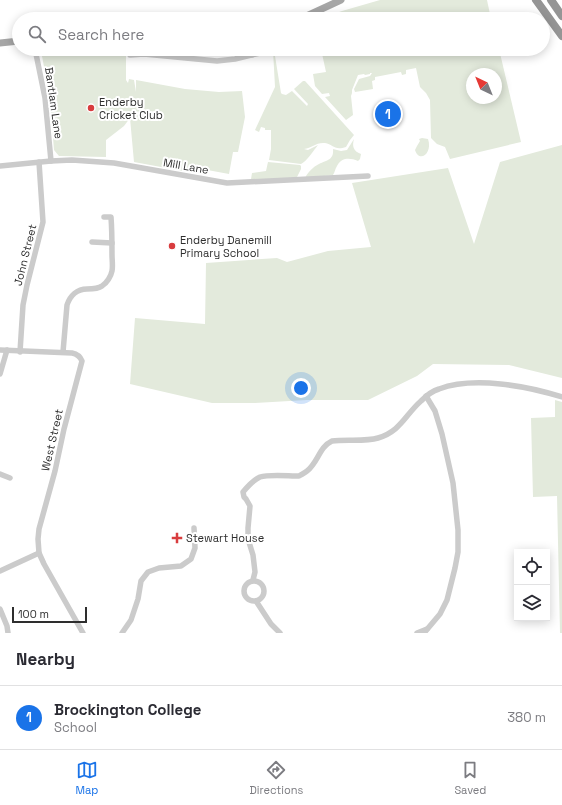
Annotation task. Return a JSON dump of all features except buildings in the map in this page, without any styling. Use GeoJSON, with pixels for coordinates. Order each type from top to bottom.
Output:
{"type":"FeatureCollection","features":[{"type":"Feature","properties":{"kind":"highway"},"geometry":{"type":"LineString","coordinates":[[536,0],[545,12]]}},
{"type":"Feature","properties":{"kind":"highway"},"geometry":{"type":"LineString","coordinates":[[551,0],[562,16]]}},
{"type":"Feature","properties":{"kind":"highway"},"geometry":{"type":"LineString","coordinates":[[550,19],[562,36]]}},
{"type":"Feature","properties":{"kind":"main road"},"geometry":{"type":"LineString","coordinates":[[315,12],[341,0]]}},
{"type":"Feature","properties":{"kind":"main road"},"geometry":{"type":"LineString","coordinates":[[0,43],[12,42]]}},
{"type":"Feature","properties":{"kind":"street","name":"Bantlam Lane"},"geometry":{"type":"LineString","coordinates":[[37,56],[45,98],[52,161]]}},
{"type":"Feature","properties":{"kind":"street"},"geometry":{"type":"LineString","coordinates":[[176,56],[217,61],[235,59],[242,56]]}},
{"type":"Feature","properties":{"kind":"street","name":"Mill Lane"},"geometry":{"type":"LineString","coordinates":[[0,166],[72,160],[114,163],[227,184],[368,176]]}},
{"type":"Feature","properties":{"kind":"street","name":"John Street"},"geometry":{"type":"LineString","coordinates":[[20,352],[23,305],[43,222],[39,162]]}},
{"type":"Feature","properties":{"kind":"street"},"geometry":{"type":"LineString","coordinates":[[0,350],[20,352],[63,352],[67,305],[69,299],[78,290],[93,289],[102,286],[109,280],[112,271],[113,232],[111,218],[104,217]]}},
{"type":"Feature","properties":{"kind":"street"},"geometry":{"type":"LineString","coordinates":[[92,242],[112,243]]}},
{"type":"Feature","properties":{"kind":"street"},"geometry":{"type":"LineString","coordinates":[[0,374],[7,350]]}},
{"type":"Feature","properties":{"kind":"street","name":"West Street"},"geometry":{"type":"LineString","coordinates":[[39,553],[39,529],[82,361],[80,356],[76,354],[63,352]]}},
{"type":"Feature","properties":{"kind":"street"},"geometry":{"type":"LineString","coordinates":[[253,580],[260,582],[264,587],[264,593],[261,598],[256,601],[246,598],[244,592],[245,586],[253,580],[255,572],[253,555],[248,540],[250,506],[244,497],[243,492],[255,480],[261,477],[299,476],[309,470],[324,447],[332,441],[376,438],[390,432],[402,423],[419,402],[437,389],[456,384],[497,384],[521,387],[562,397]]}},
{"type":"Feature","properties":{"kind":"street"},"geometry":{"type":"LineString","coordinates":[[417,633],[426,631],[440,614],[447,600],[456,568],[458,552],[458,530],[453,484],[444,441],[435,411],[426,396]]}},
{"type":"Feature","properties":{"kind":"street"},"geometry":{"type":"LineString","coordinates":[[0,474],[10,478]]}},
{"type":"Feature","properties":{"kind":"street"},"geometry":{"type":"LineString","coordinates":[[122,633],[131,620],[138,599],[141,581],[148,572],[159,568],[181,566],[191,558],[195,548],[194,528]]}},
{"type":"Feature","properties":{"kind":"street"},"geometry":{"type":"LineString","coordinates":[[0,571],[39,553],[83,633]]}},
{"type":"Feature","properties":{"kind":"street"},"geometry":{"type":"LineString","coordinates":[[256,601],[271,624],[280,633]]}},
{"type":"Feature","properties":{"kind":"street"},"geometry":{"type":"LineString","coordinates":[[0,609],[7,626],[8,633]]}},
{"type":"Feature","properties":{"kind":"shaded area"},"geometry":{"type":"Polygon","coordinates":[[[380,0],[487,0],[490,12],[339,12],[380,0]]]}},
{"type":"Feature","properties":{"kind":"shaded area"},"geometry":{"type":"Polygon","coordinates":[[[42,56],[126,56],[126,80],[128,83],[129,79],[134,80],[136,92],[136,80],[185,89],[219,92],[242,91],[245,117],[238,152],[233,152],[229,174],[202,169],[201,173],[189,170],[188,172],[134,162],[130,118],[124,126],[106,140],[106,157],[59,156],[54,150],[50,99],[42,56]]]}},
{"type":"Feature","properties":{"kind":"shaded area"},"geometry":{"type":"Polygon","coordinates":[[[273,56],[275,56],[281,93],[286,95],[292,91],[307,106],[308,104],[294,89],[305,81],[354,135],[346,147],[336,148],[325,143],[317,144],[304,149],[308,150],[318,145],[308,158],[301,164],[269,160],[271,149],[271,130],[265,130],[265,128],[261,127],[259,132],[255,130],[275,87],[273,56]]]}},
{"type":"Feature","properties":{"kind":"shaded area"},"geometry":{"type":"Polygon","coordinates":[[[323,56],[501,56],[521,142],[450,159],[445,147],[437,144],[431,138],[430,100],[420,87],[416,68],[406,70],[406,74],[402,75],[401,72],[375,77],[375,80],[372,81],[373,89],[355,92],[354,89],[359,79],[370,76],[372,73],[358,75],[351,96],[353,115],[346,120],[325,97],[330,96],[329,93],[322,94],[315,86],[313,74],[326,72],[323,56]]]}},
{"type":"Feature","properties":{"kind":"shaded area"},"geometry":{"type":"Polygon","coordinates":[[[354,139],[354,148],[361,154],[358,161],[349,159],[341,161],[333,175],[305,178],[315,167],[331,158],[333,149],[341,151],[347,150],[354,139]]]}},
{"type":"Feature","properties":{"kind":"shaded area"},"geometry":{"type":"Polygon","coordinates":[[[419,139],[428,139],[429,149],[425,155],[419,156],[415,150],[420,141],[419,139]]]}},
{"type":"Feature","properties":{"kind":"shaded area"},"geometry":{"type":"Polygon","coordinates":[[[562,145],[562,378],[509,365],[433,364],[417,376],[368,400],[307,400],[255,403],[212,403],[130,384],[135,318],[205,324],[206,263],[277,258],[287,262],[328,251],[371,247],[352,183],[448,168],[474,244],[500,162],[562,145]]]}},
{"type":"Feature","properties":{"kind":"shaded area"},"geometry":{"type":"Polygon","coordinates":[[[268,162],[300,165],[301,169],[296,179],[251,179],[252,173],[266,171],[268,162]]]}},
{"type":"Feature","properties":{"kind":"shaded area"},"geometry":{"type":"Polygon","coordinates":[[[555,400],[562,402],[562,633],[560,633],[557,496],[533,497],[531,418],[555,417],[555,400]]]}},
{"type":"Feature","properties":{"kind":"place","name":"Enderby Cricket Club"},"geometry":{"type":"Point","coordinates":[91,108]}},
{"type":"Feature","properties":{"kind":"place","name":"Brockington College"},"geometry":{"type":"Point","coordinates":[388,114]}},
{"type":"Feature","properties":{"kind":"place","name":"Enderby Danemill Primary School"},"geometry":{"type":"Point","coordinates":[172,246]}},
{"type":"Feature","properties":{"kind":"place","name":"Stewart House"},"geometry":{"type":"Point","coordinates":[177,538]}}]}
